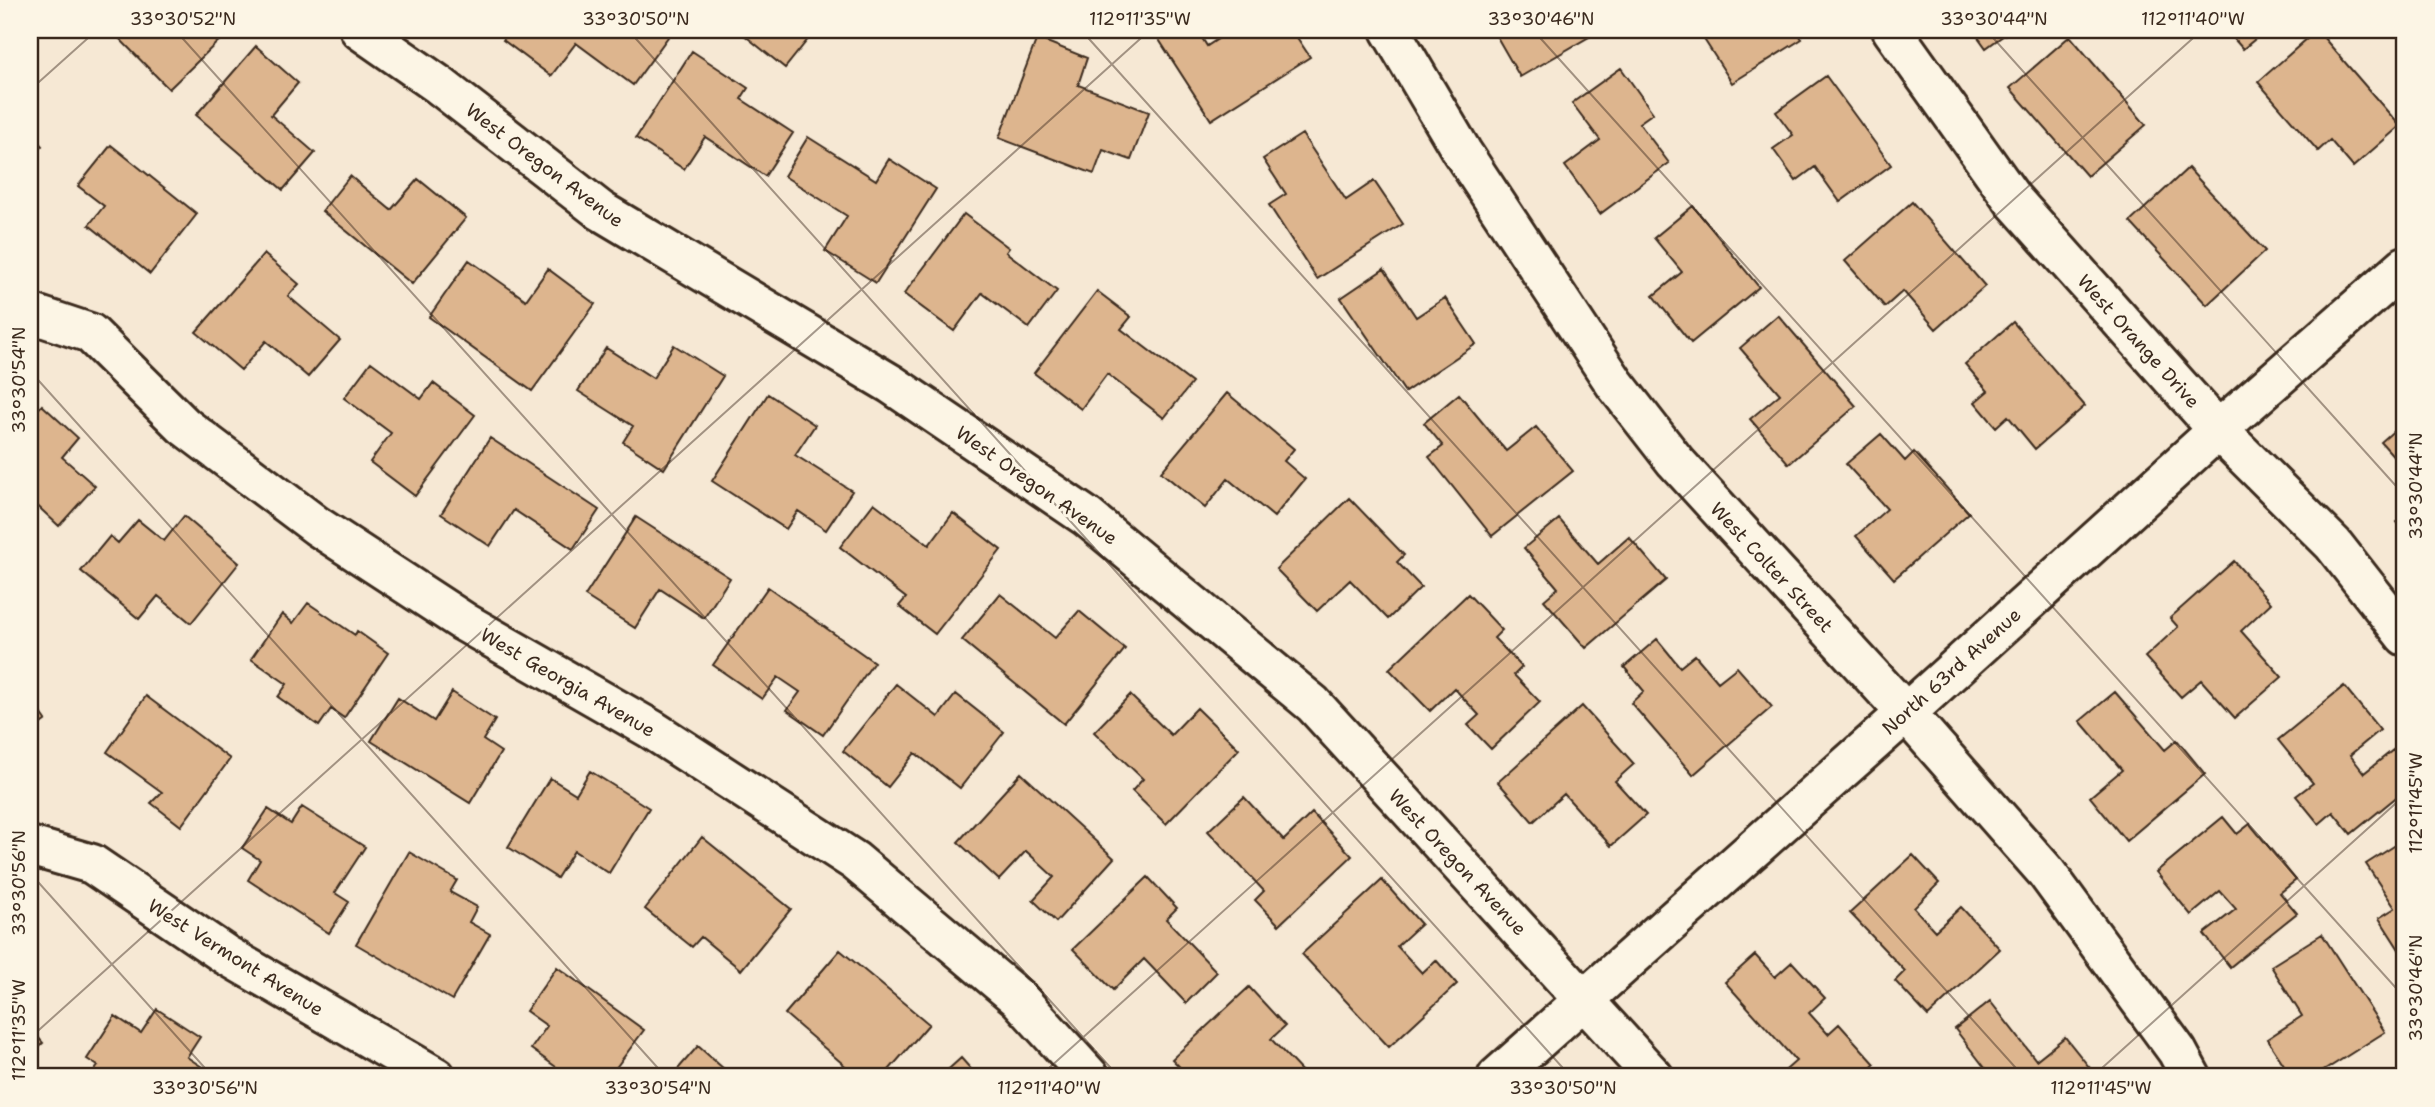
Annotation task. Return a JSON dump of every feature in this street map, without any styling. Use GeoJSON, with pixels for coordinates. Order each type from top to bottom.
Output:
{"type":"FeatureCollection","features":[{"type":"Feature","properties":{"kind":"street","name":"West Oregon Avenue"},"geometry":{"type":"LineString","coordinates":[[360,30],[439,85],[601,211],[891,384],[1087,517],[1313,704],[1654,1077]]}},
{"type":"Feature","properties":{"kind":"street","name":"West Colter Street"},"geometry":{"type":"LineString","coordinates":[[1390,30],[1462,152],[1615,384],[1675,461],[1906,713],[2046,872],[2177,1051],[2190,1077]]}},
{"type":"Feature","properties":{"kind":"street","name":"West Orange Drive"},"geometry":{"type":"LineString","coordinates":[[1892,30],[2014,200],[2218,429],[2333,544],[2405,636]]}},
{"type":"Feature","properties":{"kind":"street","name":"North 63rd Avenue"},"geometry":{"type":"LineString","coordinates":[[1497,1077],[1906,713],[2218,429],[2405,266]]}},
{"type":"Feature","properties":{"kind":"street","name":"West Georgia Avenue"},"geometry":{"type":"LineString","coordinates":[[30,313],[90,333],[184,426],[317,526],[464,622],[651,729],[855,861],[1019,999],[1090,1077]]}},
{"type":"Feature","properties":{"kind":"street","name":"West Vermont Avenue"},"geometry":{"type":"LineString","coordinates":[[32,848],[92,864],[226,955],[436,1077]]}},
{"type":"Feature","properties":{"kind":"building"},"geometry":{"type":"Polygon","coordinates":[[[111,30],[230,30],[169,89],[111,30]]]}},
{"type":"Feature","properties":{"kind":"building"},"geometry":{"type":"Polygon","coordinates":[[[511,30],[637,30],[642,33],[644,30],[673,30],[633,85],[576,43],[551,76],[503,40],[511,30]]]}},
{"type":"Feature","properties":{"kind":"building"},"geometry":{"type":"Polygon","coordinates":[[[738,30],[809,30],[813,33],[785,68],[738,30]]]}},
{"type":"Feature","properties":{"kind":"building"},"geometry":{"type":"Polygon","coordinates":[[[1164,30],[1197,30],[1207,46],[1227,33],[1225,30],[1292,30],[1310,57],[1211,120],[1156,35],[1164,30]]]}},
{"type":"Feature","properties":{"kind":"building"},"geometry":{"type":"Polygon","coordinates":[[[1493,30],[1592,30],[1594,34],[1520,77],[1493,30]]]}},
{"type":"Feature","properties":{"kind":"building"},"geometry":{"type":"Polygon","coordinates":[[[1698,30],[1796,30],[1802,39],[1732,83],[1698,30]]]}},
{"type":"Feature","properties":{"kind":"building"},"geometry":{"type":"Polygon","coordinates":[[[1973,30],[2011,30],[1986,48],[1973,30]]]}},
{"type":"Feature","properties":{"kind":"building"},"geometry":{"type":"Polygon","coordinates":[[[2226,30],[2266,30],[2243,49],[2226,30]]]}},
{"type":"Feature","properties":{"kind":"building"},"geometry":{"type":"Polygon","coordinates":[[[2317,30],[2400,126],[2353,167],[2330,140],[2318,151],[2258,82],[2317,30]]]}},
{"type":"Feature","properties":{"kind":"building"},"geometry":{"type":"Polygon","coordinates":[[[2070,36],[2146,125],[2087,176],[2010,88],[2070,36]]]}},
{"type":"Feature","properties":{"kind":"building"},"geometry":{"type":"Polygon","coordinates":[[[1037,38],[1087,58],[1078,85],[1149,112],[1131,160],[1103,150],[1094,174],[999,138],[1037,38]]]}},
{"type":"Feature","properties":{"kind":"building"},"geometry":{"type":"Polygon","coordinates":[[[256,46],[298,83],[271,115],[315,153],[283,190],[196,115],[256,46]]]}},
{"type":"Feature","properties":{"kind":"building"},"geometry":{"type":"Polygon","coordinates":[[[692,51],[748,88],[741,99],[793,133],[765,176],[705,137],[684,169],[636,138],[692,51]]]}},
{"type":"Feature","properties":{"kind":"building"},"geometry":{"type":"Polygon","coordinates":[[[1621,68],[1653,113],[1639,123],[1669,163],[1600,214],[1565,166],[1600,140],[1572,103],[1621,68]]]}},
{"type":"Feature","properties":{"kind":"building"},"geometry":{"type":"Polygon","coordinates":[[[1826,76],[1891,165],[1840,202],[1815,167],[1796,181],[1773,149],[1793,135],[1776,112],[1826,76]]]}},
{"type":"Feature","properties":{"kind":"building"},"geometry":{"type":"Polygon","coordinates":[[[30,133],[42,146],[30,157],[30,133]]]}},
{"type":"Feature","properties":{"kind":"building"},"geometry":{"type":"Polygon","coordinates":[[[1302,134],[1346,200],[1374,181],[1403,224],[1317,279],[1269,205],[1286,194],[1263,159],[1302,134]]]}},
{"type":"Feature","properties":{"kind":"building"},"geometry":{"type":"Polygon","coordinates":[[[808,137],[876,180],[889,159],[936,189],[876,283],[825,251],[847,216],[784,176],[808,137]]]}},
{"type":"Feature","properties":{"kind":"building"},"geometry":{"type":"Polygon","coordinates":[[[111,145],[197,214],[150,274],[89,225],[104,206],[78,186],[111,145]]]}},
{"type":"Feature","properties":{"kind":"building"},"geometry":{"type":"Polygon","coordinates":[[[2188,168],[2265,251],[2207,305],[2130,222],[2188,168]]]}},
{"type":"Feature","properties":{"kind":"building"},"geometry":{"type":"Polygon","coordinates":[[[350,176],[391,210],[418,179],[466,218],[412,284],[322,211],[350,176]]]}},
{"type":"Feature","properties":{"kind":"building"},"geometry":{"type":"Polygon","coordinates":[[[1912,202],[1985,286],[1936,329],[1903,291],[1885,307],[1845,261],[1912,202]]]}},
{"type":"Feature","properties":{"kind":"building"},"geometry":{"type":"Polygon","coordinates":[[[1693,206],[1759,287],[1691,343],[1653,296],[1682,272],[1654,238],[1693,206]]]}},
{"type":"Feature","properties":{"kind":"building"},"geometry":{"type":"Polygon","coordinates":[[[964,214],[1009,248],[1006,252],[1057,291],[1029,328],[982,293],[954,331],[904,294],[964,214]]]}},
{"type":"Feature","properties":{"kind":"building"},"geometry":{"type":"Polygon","coordinates":[[[264,254],[299,284],[288,296],[340,340],[308,377],[266,341],[241,370],[196,332],[264,254]]]}},
{"type":"Feature","properties":{"kind":"building"},"geometry":{"type":"Polygon","coordinates":[[[469,260],[526,300],[548,269],[595,304],[532,391],[429,317],[469,260]]]}},
{"type":"Feature","properties":{"kind":"building"},"geometry":{"type":"Polygon","coordinates":[[[1384,269],[1416,317],[1445,298],[1476,344],[1405,392],[1341,298],[1384,269]]]}},
{"type":"Feature","properties":{"kind":"building"},"geometry":{"type":"Polygon","coordinates":[[[1097,291],[1131,317],[1121,329],[1192,383],[1164,418],[1107,374],[1081,409],[1034,373],[1097,291]]]}},
{"type":"Feature","properties":{"kind":"building"},"geometry":{"type":"Polygon","coordinates":[[[1778,315],[1856,406],[1789,464],[1750,419],[1780,394],[1740,348],[1778,315]]]}},
{"type":"Feature","properties":{"kind":"building"},"geometry":{"type":"Polygon","coordinates":[[[2013,322],[2085,406],[2035,449],[2008,416],[1996,427],[1975,402],[1988,391],[1965,364],[2013,322]]]}},
{"type":"Feature","properties":{"kind":"building"},"geometry":{"type":"Polygon","coordinates":[[[674,345],[723,376],[664,469],[623,442],[633,426],[578,391],[606,348],[653,378],[674,345]]]}},
{"type":"Feature","properties":{"kind":"building"},"geometry":{"type":"Polygon","coordinates":[[[371,362],[421,399],[433,383],[475,415],[415,496],[370,462],[391,433],[344,398],[371,362]]]}},
{"type":"Feature","properties":{"kind":"building"},"geometry":{"type":"Polygon","coordinates":[[[1227,393],[1294,449],[1284,461],[1305,479],[1274,517],[1228,479],[1205,508],[1161,472],[1227,393]]]}},
{"type":"Feature","properties":{"kind":"building"},"geometry":{"type":"Polygon","coordinates":[[[768,394],[815,425],[795,455],[852,491],[826,530],[798,511],[786,529],[712,481],[768,394]]]}},
{"type":"Feature","properties":{"kind":"building"},"geometry":{"type":"Polygon","coordinates":[[[1459,394],[1506,451],[1536,427],[1573,471],[1492,536],[1429,457],[1443,446],[1424,423],[1459,394]]]}},
{"type":"Feature","properties":{"kind":"building"},"geometry":{"type":"Polygon","coordinates":[[[42,405],[78,438],[62,457],[95,486],[59,526],[30,499],[30,418],[42,405]]]}},
{"type":"Feature","properties":{"kind":"building"},"geometry":{"type":"Polygon","coordinates":[[[2405,421],[2405,469],[2381,442],[2405,421]]]}},
{"type":"Feature","properties":{"kind":"building"},"geometry":{"type":"Polygon","coordinates":[[[1881,434],[1905,461],[1914,452],[1969,513],[1894,579],[1856,536],[1887,509],[1846,464],[1881,434]]]}},
{"type":"Feature","properties":{"kind":"building"},"geometry":{"type":"Polygon","coordinates":[[[490,438],[599,510],[573,549],[514,510],[490,546],[441,514],[490,438]]]}},
{"type":"Feature","properties":{"kind":"building"},"geometry":{"type":"Polygon","coordinates":[[[1349,498],[1404,555],[1397,562],[1421,587],[1388,619],[1350,580],[1317,611],[1276,569],[1349,498]]]}},
{"type":"Feature","properties":{"kind":"building"},"geometry":{"type":"Polygon","coordinates":[[[874,503],[929,545],[953,513],[1001,550],[935,634],[899,606],[906,598],[840,547],[874,503]]]}},
{"type":"Feature","properties":{"kind":"building"},"geometry":{"type":"Polygon","coordinates":[[[2405,515],[2405,532],[2397,522],[2405,515]]]}},
{"type":"Feature","properties":{"kind":"building"},"geometry":{"type":"Polygon","coordinates":[[[184,516],[239,563],[191,623],[158,596],[139,619],[81,571],[110,536],[118,543],[138,520],[164,541],[184,516]]]}},
{"type":"Feature","properties":{"kind":"building"},"geometry":{"type":"Polygon","coordinates":[[[636,517],[730,578],[704,618],[660,589],[635,628],[585,596],[636,517]]]}},
{"type":"Feature","properties":{"kind":"building"},"geometry":{"type":"Polygon","coordinates":[[[1559,519],[1598,564],[1629,537],[1666,580],[1586,648],[1544,600],[1558,588],[1524,548],[1559,519]]]}},
{"type":"Feature","properties":{"kind":"building"},"geometry":{"type":"Polygon","coordinates":[[[2234,561],[2271,603],[2241,631],[2282,677],[2235,718],[2201,680],[2181,697],[2145,657],[2178,627],[2170,618],[2234,561]]]}},
{"type":"Feature","properties":{"kind":"building"},"geometry":{"type":"Polygon","coordinates":[[[768,587],[874,662],[823,735],[787,710],[800,692],[778,677],[762,699],[713,665],[768,587]]]}},
{"type":"Feature","properties":{"kind":"building"},"geometry":{"type":"Polygon","coordinates":[[[1000,594],[1055,638],[1079,611],[1125,649],[1064,724],[962,640],[1000,594]]]}},
{"type":"Feature","properties":{"kind":"building"},"geometry":{"type":"Polygon","coordinates":[[[1468,594],[1502,630],[1494,638],[1522,667],[1514,675],[1540,702],[1491,749],[1468,725],[1479,715],[1454,688],[1430,711],[1389,669],[1468,594]]]}},
{"type":"Feature","properties":{"kind":"building"},"geometry":{"type":"Polygon","coordinates":[[[308,603],[355,635],[357,631],[388,653],[344,718],[331,709],[319,726],[278,697],[287,684],[251,659],[282,614],[293,623],[308,603]]]}},
{"type":"Feature","properties":{"kind":"building"},"geometry":{"type":"Polygon","coordinates":[[[1657,639],[1680,667],[1695,655],[1718,682],[1737,667],[1772,707],[1693,775],[1631,703],[1644,691],[1624,667],[1657,639]]]}},
{"type":"Feature","properties":{"kind":"building"},"geometry":{"type":"Polygon","coordinates":[[[896,684],[938,717],[956,694],[1004,732],[960,788],[915,753],[888,787],[843,751],[896,684]]]}},
{"type":"Feature","properties":{"kind":"building"},"geometry":{"type":"Polygon","coordinates":[[[2344,686],[2380,730],[2350,755],[2364,773],[2393,750],[2405,765],[2405,790],[2351,834],[2333,812],[2319,824],[2296,796],[2313,783],[2278,740],[2344,686]]]}},
{"type":"Feature","properties":{"kind":"building"},"geometry":{"type":"Polygon","coordinates":[[[452,692],[495,720],[483,740],[501,752],[470,803],[371,741],[398,698],[434,721],[452,692]]]}},
{"type":"Feature","properties":{"kind":"building"},"geometry":{"type":"Polygon","coordinates":[[[2115,692],[2165,750],[2177,740],[2205,774],[2126,841],[2090,797],[2122,770],[2080,721],[2115,692]]]}},
{"type":"Feature","properties":{"kind":"building"},"geometry":{"type":"Polygon","coordinates":[[[1130,695],[1171,735],[1197,708],[1239,749],[1166,824],[1132,791],[1143,779],[1094,732],[1130,695]]]}},
{"type":"Feature","properties":{"kind":"building"},"geometry":{"type":"Polygon","coordinates":[[[146,696],[230,759],[181,826],[151,803],[162,792],[107,752],[146,696]]]}},
{"type":"Feature","properties":{"kind":"building"},"geometry":{"type":"Polygon","coordinates":[[[30,697],[46,720],[30,732],[30,697]]]}},
{"type":"Feature","properties":{"kind":"building"},"geometry":{"type":"Polygon","coordinates":[[[1582,706],[1634,764],[1615,781],[1646,815],[1611,846],[1564,794],[1533,822],[1498,782],[1582,706]]]}},
{"type":"Feature","properties":{"kind":"building"},"geometry":{"type":"Polygon","coordinates":[[[590,771],[649,808],[609,873],[574,851],[557,878],[508,847],[550,778],[576,794],[590,771]]]}},
{"type":"Feature","properties":{"kind":"building"},"geometry":{"type":"Polygon","coordinates":[[[1021,773],[1114,858],[1056,922],[1033,900],[1054,877],[1026,851],[999,880],[958,842],[1021,773]]]}},
{"type":"Feature","properties":{"kind":"building"},"geometry":{"type":"Polygon","coordinates":[[[1244,797],[1284,840],[1312,813],[1352,856],[1279,925],[1255,900],[1264,891],[1208,831],[1244,797]]]}},
{"type":"Feature","properties":{"kind":"building"},"geometry":{"type":"Polygon","coordinates":[[[302,807],[365,847],[335,893],[349,902],[329,933],[248,880],[260,860],[242,848],[268,809],[291,824],[302,807]]]}},
{"type":"Feature","properties":{"kind":"building"},"geometry":{"type":"Polygon","coordinates":[[[2223,817],[2237,834],[2250,824],[2296,880],[2280,893],[2297,913],[2230,967],[2204,934],[2236,909],[2220,891],[2191,915],[2156,872],[2223,817]]]}},
{"type":"Feature","properties":{"kind":"building"},"geometry":{"type":"Polygon","coordinates":[[[702,837],[791,909],[741,970],[701,937],[692,947],[645,909],[702,837]]]}},
{"type":"Feature","properties":{"kind":"building"},"geometry":{"type":"Polygon","coordinates":[[[2405,839],[2405,952],[2402,954],[2379,918],[2395,908],[2366,864],[2405,839]]]}},
{"type":"Feature","properties":{"kind":"building"},"geometry":{"type":"Polygon","coordinates":[[[409,852],[457,880],[450,892],[477,907],[469,922],[490,934],[452,1000],[356,944],[409,852]]]}},
{"type":"Feature","properties":{"kind":"building"},"geometry":{"type":"Polygon","coordinates":[[[1913,855],[1939,883],[1914,908],[1935,931],[1961,907],[2000,949],[1928,1016],[1895,981],[1905,971],[1850,913],[1913,855]]]}},
{"type":"Feature","properties":{"kind":"building"},"geometry":{"type":"Polygon","coordinates":[[[1148,877],[1177,908],[1166,919],[1217,972],[1186,1003],[1144,959],[1113,990],[1073,949],[1148,877]]]}},
{"type":"Feature","properties":{"kind":"building"},"geometry":{"type":"Polygon","coordinates":[[[1382,880],[1421,924],[1397,946],[1422,973],[1436,960],[1457,984],[1389,1047],[1302,954],[1382,880]]]}},
{"type":"Feature","properties":{"kind":"building"},"geometry":{"type":"Polygon","coordinates":[[[2322,934],[2385,1032],[2314,1077],[2292,1077],[2267,1039],[2302,1016],[2271,966],[2322,934]]]}},
{"type":"Feature","properties":{"kind":"building"},"geometry":{"type":"Polygon","coordinates":[[[840,950],[929,1024],[883,1077],[858,1077],[785,1014],[840,950]]]}},
{"type":"Feature","properties":{"kind":"building"},"geometry":{"type":"Polygon","coordinates":[[[1755,955],[1775,977],[1792,962],[1825,998],[1809,1013],[1828,1034],[1839,1024],[1875,1064],[1861,1077],[1778,1077],[1796,1061],[1725,982],[1755,955]]]}},
{"type":"Feature","properties":{"kind":"building"},"geometry":{"type":"Polygon","coordinates":[[[557,967],[644,1030],[609,1077],[570,1077],[531,1049],[547,1026],[526,1011],[557,967]]]}},
{"type":"Feature","properties":{"kind":"building"},"geometry":{"type":"Polygon","coordinates":[[[1249,987],[1285,1026],[1271,1039],[1307,1077],[1246,1077],[1241,1072],[1236,1077],[1189,1077],[1172,1059],[1249,987]]]}},
{"type":"Feature","properties":{"kind":"building"},"geometry":{"type":"Polygon","coordinates":[[[1990,1001],[2036,1060],[2065,1037],[2097,1077],[1992,1077],[1955,1029],[1990,1001]]]}},
{"type":"Feature","properties":{"kind":"building"},"geometry":{"type":"Polygon","coordinates":[[[157,1009],[200,1037],[187,1057],[202,1067],[195,1077],[90,1077],[98,1066],[87,1059],[115,1016],[141,1033],[157,1009]]]}},
{"type":"Feature","properties":{"kind":"building"},"geometry":{"type":"Polygon","coordinates":[[[30,1028],[43,1043],[30,1055],[30,1028]]]}},
{"type":"Feature","properties":{"kind":"building"},"geometry":{"type":"Polygon","coordinates":[[[698,1046],[733,1077],[671,1077],[698,1046]]]}},
{"type":"Feature","properties":{"kind":"building"},"geometry":{"type":"Polygon","coordinates":[[[961,1058],[978,1077],[940,1077],[961,1058]]]}}]}
